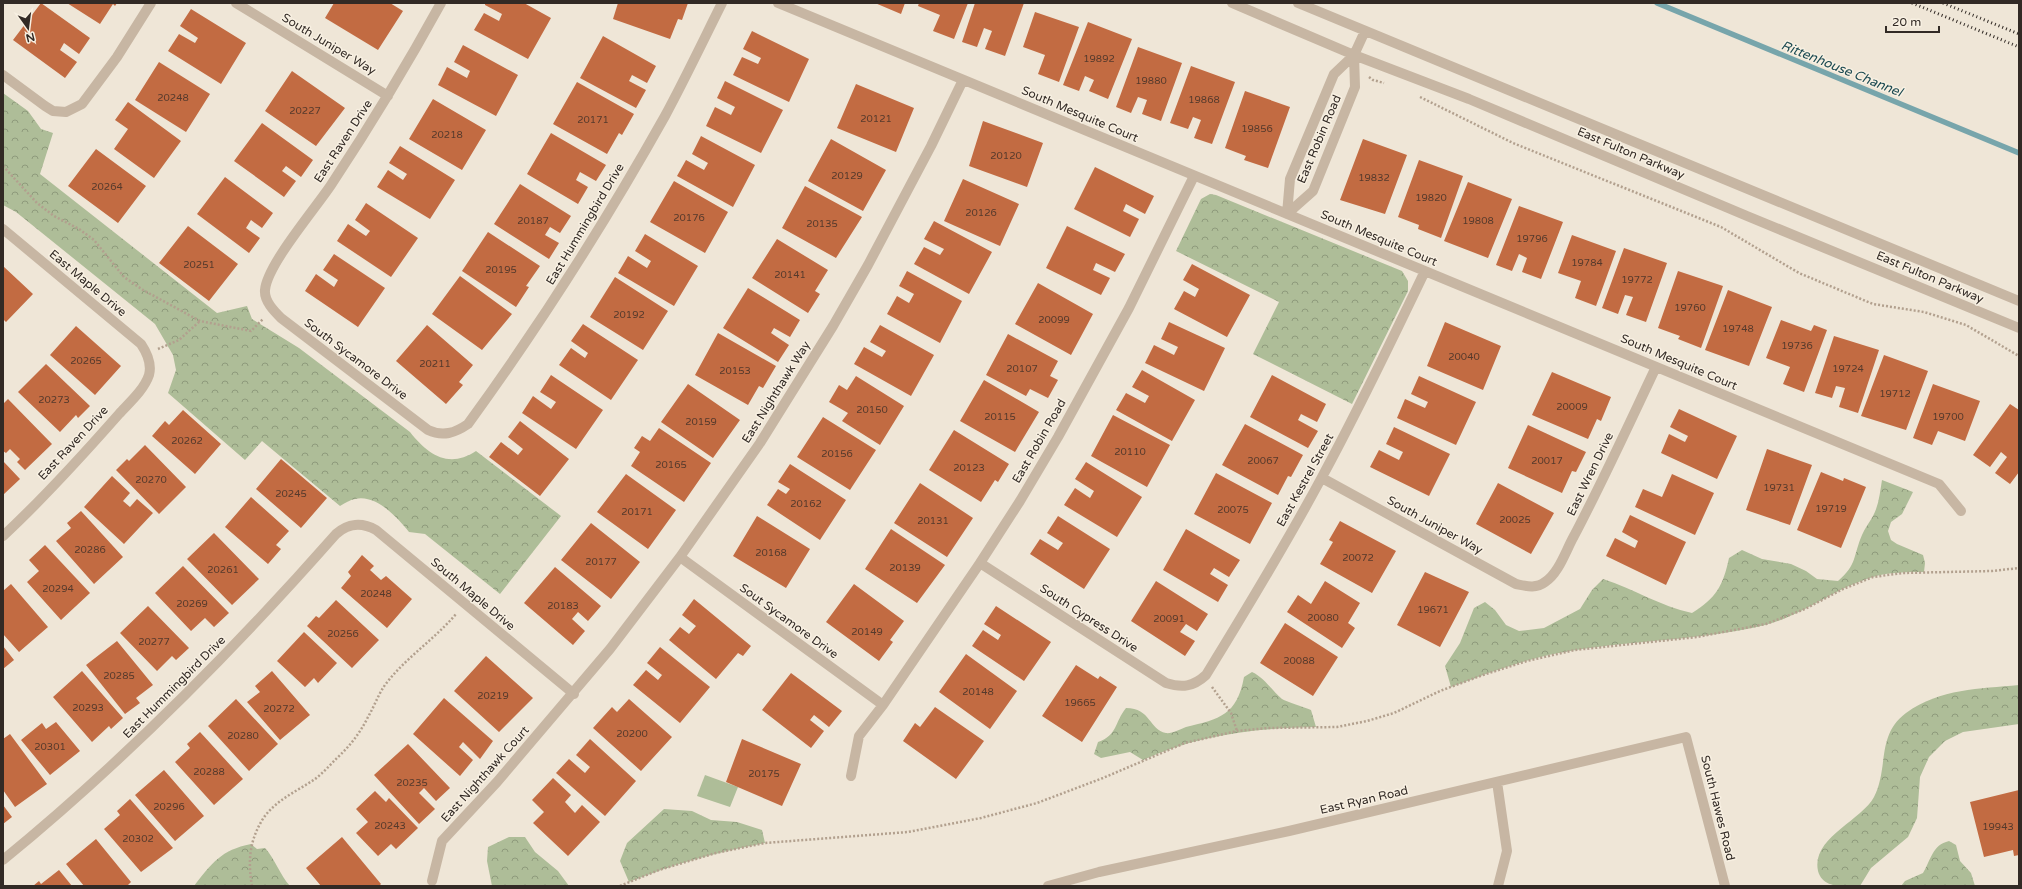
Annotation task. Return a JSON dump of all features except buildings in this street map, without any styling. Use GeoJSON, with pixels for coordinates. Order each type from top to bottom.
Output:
{"type":"FeatureCollection","features":[{"type":"Feature","properties":{"kind":"street"},"geometry":{"type":"LineString","coordinates":[[3,75],[53,111],[66,112],[82,104],[116,57],[151,3]]}},
{"type":"Feature","properties":{"kind":"street","name":"South Juniper Way"},"geometry":{"type":"LineString","coordinates":[[236,3],[388,96]]}},
{"type":"Feature","properties":{"kind":"street","name":"East Raven Drive"},"geometry":{"type":"LineString","coordinates":[[265,291],[272,269],[330,186],[388,96],[441,3]]}},
{"type":"Feature","properties":{"kind":"street","name":"East Hummingbird Drive"},"geometry":{"type":"LineString","coordinates":[[443,434],[458,432],[468,424],[549,308],[592,242],[665,115],[722,3]]}},
{"type":"Feature","properties":{"kind":"street","name":"South Mesquite Court"},"geometry":{"type":"LineString","coordinates":[[778,3],[1939,484],[1961,511]]}},
{"type":"Feature","properties":{"kind":"street","name":"East Fulton Parkway"},"geometry":{"type":"LineString","coordinates":[[1232,3],[1354,54],[1469,99],[1746,216],[2019,328]]}},
{"type":"Feature","properties":{"kind":"street","name":"East Fulton Parkway"},"geometry":{"type":"LineString","coordinates":[[1298,3],[2019,301]]}},
{"type":"Feature","properties":{"kind":"street","name":"East Robin Road"},"geometry":{"type":"LineString","coordinates":[[1287,214],[1290,179],[1334,74],[1354,54],[1365,31]]}},
{"type":"Feature","properties":{"kind":"street","name":"East Robin Road"},"geometry":{"type":"LineString","coordinates":[[1287,214],[1313,191],[1355,87],[1354,54]]}},
{"type":"Feature","properties":{"kind":"street","name":"East Nighthawk Way"},"geometry":{"type":"LineString","coordinates":[[574,694],[680,557],[760,443],[833,326],[868,265],[931,146],[963,80]]}},
{"type":"Feature","properties":{"kind":"street","name":"East Robin Road"},"geometry":{"type":"LineString","coordinates":[[851,776],[859,736],[883,705],[980,563],[1062,430],[1129,308],[1194,176]]}},
{"type":"Feature","properties":{"kind":"street","name":"East Maple Drive"},"geometry":{"type":"LineString","coordinates":[[3,229],[141,344],[148,357]]}},
{"type":"Feature","properties":{"kind":"street","name":"East Kestrel Street"},"geometry":{"type":"LineString","coordinates":[[1188,686],[1198,682],[1206,675],[1250,604],[1322,478],[1358,410],[1425,271]]}},
{"type":"Feature","properties":{"kind":"street","name":"South Sycamore Drive"},"geometry":{"type":"LineString","coordinates":[[265,291],[271,308],[281,318],[428,430],[443,434]]}},
{"type":"Feature","properties":{"kind":"street","name":"East Raven Drive"},"geometry":{"type":"LineString","coordinates":[[3,536],[103,431],[144,385],[149,374],[148,357]]}},
{"type":"Feature","properties":{"kind":"street","name":"East Wren Drive"},"geometry":{"type":"LineString","coordinates":[[1538,586],[1546,582],[1555,572],[1590,504],[1656,367]]}},
{"type":"Feature","properties":{"kind":"street","name":"South Juniper Way"},"geometry":{"type":"LineString","coordinates":[[1322,478],[1516,584],[1529,587],[1538,586]]}},
{"type":"Feature","properties":{"kind":"street","name":"East Hummingbird Drive"},"geometry":{"type":"LineString","coordinates":[[3,860],[85,790],[142,738],[242,638],[336,534],[342,528],[352,524]]}},
{"type":"Feature","properties":{"kind":"street","name":"South Maple Drive"},"geometry":{"type":"LineString","coordinates":[[352,524],[368,525],[376,530],[574,694]]}},
{"type":"Feature","properties":{"kind":"street","name":"Sout Sycamore Drive"},"geometry":{"type":"LineString","coordinates":[[680,557],[883,705]]}},
{"type":"Feature","properties":{"kind":"street","name":"South Cypress Drive"},"geometry":{"type":"LineString","coordinates":[[980,563],[1166,683],[1179,687],[1188,686]]}},
{"type":"Feature","properties":{"kind":"street","name":"East Nighthawk Court"},"geometry":{"type":"LineString","coordinates":[[432,881],[442,840],[497,782],[574,694]]}},
{"type":"Feature","properties":{"kind":"street","name":"East Ryan Road"},"geometry":{"type":"LineString","coordinates":[[1048,886],[1099,872],[1289,831],[1686,736]]}},
{"type":"Feature","properties":{"kind":"street","name":"South Hawes Road"},"geometry":{"type":"LineString","coordinates":[[1686,736],[1724,886]]}},
{"type":"Feature","properties":{"kind":"street"},"geometry":{"type":"LineString","coordinates":[[1497,782],[1507,851],[1498,886]]}},
{"type":"Feature","properties":{"kind":"path"},"geometry":{"type":"LineString","coordinates":[[1355,67],[1373,80],[1389,84]]}},
{"type":"Feature","properties":{"kind":"path"},"geometry":{"type":"LineString","coordinates":[[1417,95],[1513,143],[1721,227],[1799,273],[1872,304],[1924,312],[1966,325],[2019,356]]}},
{"type":"Feature","properties":{"kind":"path"},"geometry":{"type":"LineString","coordinates":[[3,166],[37,203],[54,216],[79,228],[94,240],[124,277],[164,302],[200,321],[251,331],[271,308]]}},
{"type":"Feature","properties":{"kind":"path"},"geometry":{"type":"LineString","coordinates":[[148,357],[179,340],[200,321]]}},
{"type":"Feature","properties":{"kind":"path"},"geometry":{"type":"LineString","coordinates":[[620,886],[659,870],[716,853],[765,843],[908,832],[981,818],[1037,803],[1103,778],[1185,743],[1237,731],[1268,728],[1337,727],[1367,721],[1394,713],[1440,691],[1477,677],[1527,661],[1575,650],[1698,637],[1766,624],[1805,610],[1843,589],[1874,577],[1903,573],[1992,571],[2019,568]]}},
{"type":"Feature","properties":{"kind":"path"},"geometry":{"type":"LineString","coordinates":[[252,886],[249,869],[250,852],[254,835],[262,820],[278,802],[317,778],[338,758],[355,739],[385,686],[399,668],[433,639],[465,604]]}},
{"type":"Feature","properties":{"kind":"path"},"geometry":{"type":"LineString","coordinates":[[1206,675],[1216,693],[1231,713],[1237,731]]}},
{"type":"Feature","properties":{"kind":"green space"},"geometry":{"type":"Polygon","coordinates":[[[3,93],[28,111],[41,129],[53,133],[40,174],[217,313],[247,306],[252,319],[299,348],[410,432],[432,453],[448,459],[457,459],[476,451],[561,516],[500,594],[425,534],[409,532],[392,514],[378,503],[363,498],[353,499],[340,506],[262,441],[245,460],[168,393],[176,370],[173,355],[155,324],[16,212],[3,205],[3,93]]]}},
{"type":"Feature","properties":{"kind":"green space"},"geometry":{"type":"Polygon","coordinates":[[[1210,194],[1216,195],[1402,271],[1408,281],[1408,291],[1352,404],[1253,354],[1279,302],[1176,251],[1201,199],[1210,194]]]}},
{"type":"Feature","properties":{"kind":"green space"},"geometry":{"type":"Polygon","coordinates":[[[1882,480],[1913,492],[1902,514],[1891,522],[1888,531],[1891,540],[1923,555],[1925,563],[1924,572],[1892,573],[1873,577],[1846,588],[1793,615],[1765,625],[1718,634],[1600,647],[1544,656],[1512,665],[1451,687],[1445,666],[1460,643],[1474,608],[1485,602],[1495,610],[1506,625],[1519,631],[1544,628],[1580,609],[1592,590],[1603,579],[1658,602],[1692,613],[1713,596],[1721,584],[1729,558],[1742,550],[1762,559],[1791,564],[1806,571],[1817,579],[1838,581],[1852,565],[1864,530],[1877,507],[1882,480]]]}},
{"type":"Feature","properties":{"kind":"green space"},"geometry":{"type":"Polygon","coordinates":[[[1252,672],[1261,677],[1282,699],[1311,710],[1316,727],[1271,729],[1227,734],[1184,744],[1143,760],[1130,752],[1101,758],[1094,754],[1098,742],[1109,736],[1126,708],[1140,711],[1160,731],[1166,733],[1173,732],[1217,718],[1225,713],[1237,700],[1244,677],[1252,672]]]}},
{"type":"Feature","properties":{"kind":"green space"},"geometry":{"type":"Polygon","coordinates":[[[2019,685],[2019,724],[1963,732],[1945,741],[1929,757],[1920,777],[1917,818],[1908,837],[1871,868],[1860,886],[1841,886],[1829,884],[1824,881],[1818,871],[1818,859],[1822,849],[1829,839],[1868,806],[1874,797],[1881,775],[1884,752],[1890,731],[1897,722],[1906,713],[1919,705],[1947,694],[1975,689],[2019,685]]]}},
{"type":"Feature","properties":{"kind":"green space"},"geometry":{"type":"Polygon","coordinates":[[[705,775],[738,787],[730,807],[697,796],[705,775]]]}},
{"type":"Feature","properties":{"kind":"green space"},"geometry":{"type":"Polygon","coordinates":[[[664,809],[692,811],[711,820],[737,822],[762,830],[765,843],[696,859],[629,882],[620,861],[627,843],[664,809]]]}},
{"type":"Feature","properties":{"kind":"green space"},"geometry":{"type":"Polygon","coordinates":[[[509,837],[525,837],[535,852],[558,871],[569,886],[492,886],[487,861],[488,847],[509,837]]]}},
{"type":"Feature","properties":{"kind":"green space"},"geometry":{"type":"Polygon","coordinates":[[[1949,841],[1956,845],[1960,861],[1971,873],[1975,886],[1901,886],[1905,881],[1923,873],[1935,849],[1943,843],[1949,841]]]}},
{"type":"Feature","properties":{"kind":"green space"},"geometry":{"type":"Polygon","coordinates":[[[251,844],[257,849],[265,848],[290,886],[194,886],[218,859],[232,850],[251,844]]]}},
{"type":"Feature","properties":{"kind":"waterway","name":"Rittenhouse Channel"},"geometry":{"type":"LineString","coordinates":[[1657,3],[2019,153]]}},
{"type":"Feature","properties":{"kind":"railway"},"geometry":{"type":"LineString","coordinates":[[1912,3],[2019,47]]}},
{"type":"Feature","properties":{"kind":"railway"},"geometry":{"type":"LineString","coordinates":[[1943,3],[2019,34]]}}]}
